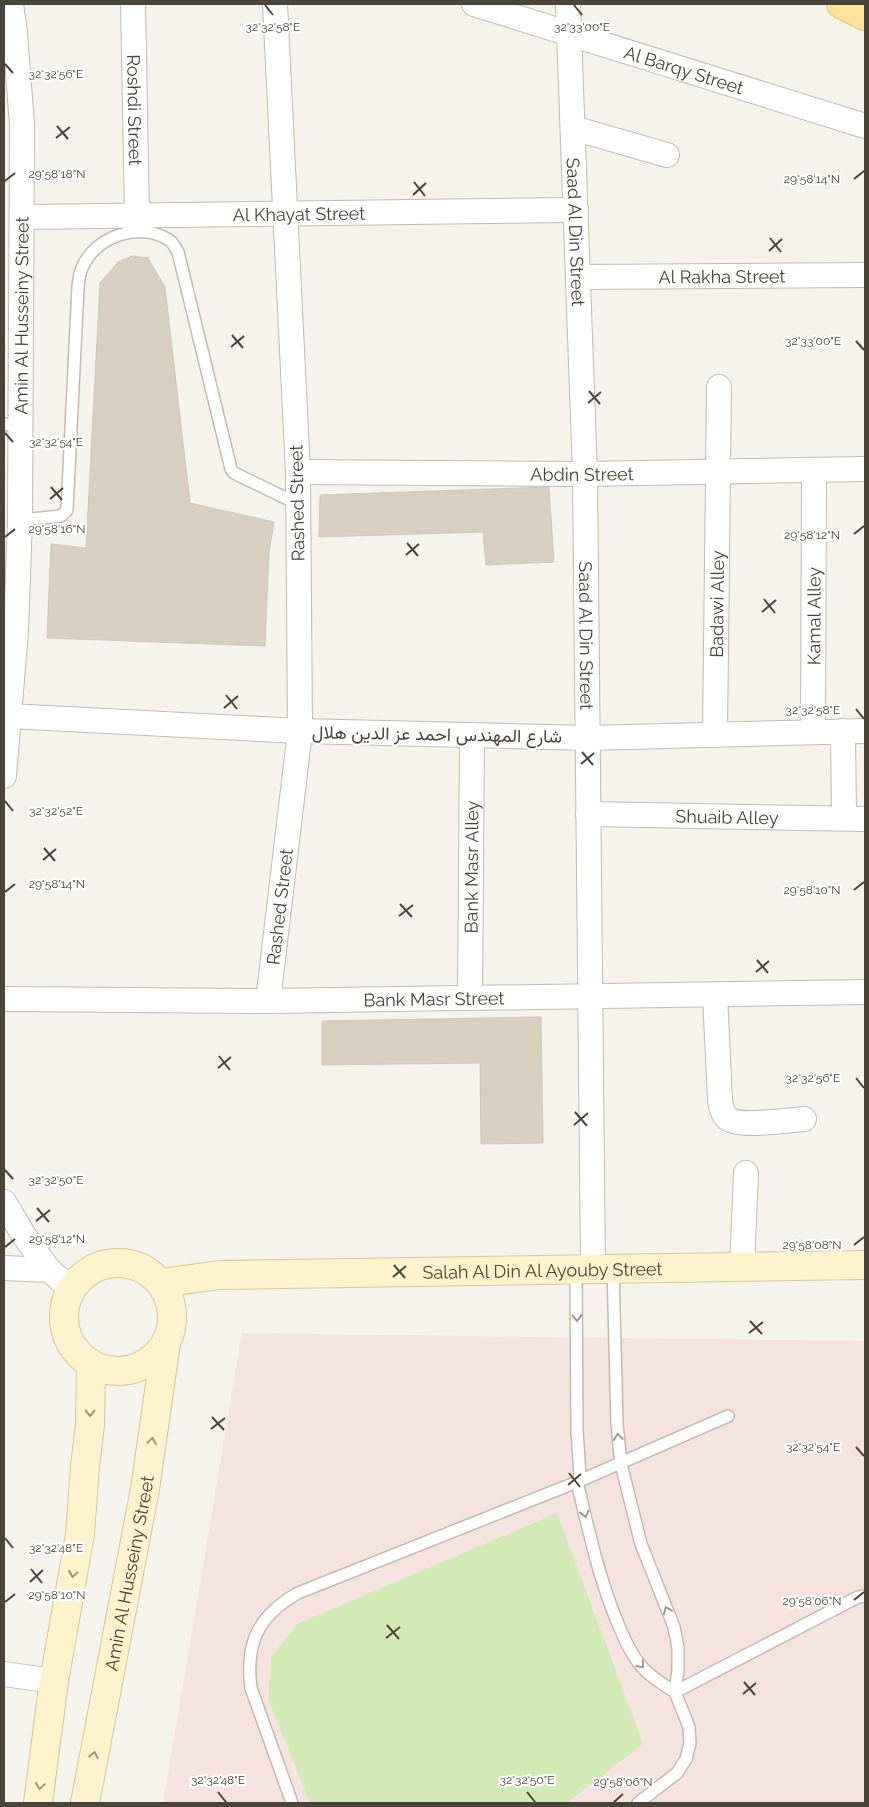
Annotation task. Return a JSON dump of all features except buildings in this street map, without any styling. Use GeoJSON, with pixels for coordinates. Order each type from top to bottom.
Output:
{"type":"FeatureCollection","features":[{"type":"Feature","properties":{"kind":"main road"},"geometry":{"type":"LineString","coordinates":[[841,4],[865,16]]}},
{"type":"Feature","properties":{"kind":"street","name":"Amin Al Husseiny Street"},"geometry":{"type":"LineString","coordinates":[[4,776],[9,716],[10,631],[20,520],[12,426],[23,218],[22,125],[11,4]]}},
{"type":"Feature","properties":{"kind":"street","name":"Roshdi Street"},"geometry":{"type":"LineString","coordinates":[[133,4],[138,216]]}},
{"type":"Feature","properties":{"kind":"street","name":"Rashed Street"},"geometry":{"type":"LineString","coordinates":[[268,1001],[300,731],[298,472],[275,4]]}},
{"type":"Feature","properties":{"kind":"street","name":"Al Barqy Street"},"geometry":{"type":"LineString","coordinates":[[474,4],[865,126]]}},
{"type":"Feature","properties":{"kind":"street","name":"Saad Al Din Street"},"geometry":{"type":"LineString","coordinates":[[568,4],[585,474],[594,1269]]}},
{"type":"Feature","properties":{"kind":"street"},"geometry":{"type":"LineString","coordinates":[[573,128],[666,155]]}},
{"type":"Feature","properties":{"kind":"street","name":"Al Khayat Street"},"geometry":{"type":"LineString","coordinates":[[23,218],[576,210]]}},
{"type":"Feature","properties":{"kind":"street","name":"Al Rakha Street"},"geometry":{"type":"LineString","coordinates":[[578,277],[865,276]]}},
{"type":"Feature","properties":{"kind":"street","name":"Badawi Alley"},"geometry":{"type":"LineString","coordinates":[[715,735],[719,387]]}},
{"type":"Feature","properties":{"kind":"street","name":"Abdin Street"},"geometry":{"type":"LineString","coordinates":[[298,472],[585,474],[865,469]]}},
{"type":"Feature","properties":{"kind":"street","name":"Kamal Alley"},"geometry":{"type":"LineString","coordinates":[[813,732],[814,470]]}},
{"type":"Feature","properties":{"kind":"street","name":"شارع المهندس احمد عز الدين هلال"},"geometry":{"type":"LineString","coordinates":[[9,716],[300,731],[588,738],[854,731]]}},
{"type":"Feature","properties":{"kind":"street"},"geometry":{"type":"LineString","coordinates":[[854,731],[855,819]]}},
{"type":"Feature","properties":{"kind":"street","name":"Bank Masr Alley"},"geometry":{"type":"LineString","coordinates":[[470,998],[472,735]]}},
{"type":"Feature","properties":{"kind":"street","name":"Shuaib Alley"},"geometry":{"type":"LineString","coordinates":[[588,814],[855,819]]}},
{"type":"Feature","properties":{"kind":"street","name":"Bank Masr Street"},"geometry":{"type":"LineString","coordinates":[[4,1000],[268,1001],[865,992]]}},
{"type":"Feature","properties":{"kind":"street"},"geometry":{"type":"LineString","coordinates":[[715,994],[722,1112],[728,1120],[740,1123],[804,1119]]}},
{"type":"Feature","properties":{"kind":"street"},"geometry":{"type":"LineString","coordinates":[[742,1267],[746,1173]]}},
{"type":"Feature","properties":{"kind":"street"},"geometry":{"type":"LineString","coordinates":[[4,1202],[23,1234],[49,1270],[71,1289]]}},
{"type":"Feature","properties":{"kind":"street"},"geometry":{"type":"LineString","coordinates":[[125,1263],[145,1269],[162,1283],[171,1302],[172,1323],[166,1343],[152,1359],[133,1369],[112,1370],[91,1364],[76,1350],[66,1332],[64,1310],[71,1289],[85,1274],[104,1264],[125,1263]]}},
{"type":"Feature","properties":{"kind":"street","name":"Salah Al Din Al Ayouby Street"},"geometry":{"type":"LineString","coordinates":[[162,1283],[218,1275],[865,1265]]}},
{"type":"Feature","properties":{"kind":"street"},"geometry":{"type":"LineString","coordinates":[[4,1268],[49,1270]]}},
{"type":"Feature","properties":{"kind":"street","name":"Amin Al Husseiny Street"},"geometry":{"type":"LineString","coordinates":[[85,1803],[145,1489],[166,1343]]}},
{"type":"Feature","properties":{"kind":"street"},"geometry":{"type":"LineString","coordinates":[[38,1803],[54,1681],[80,1534],[90,1425],[91,1364]]}},
{"type":"Feature","properties":{"kind":"street"},"geometry":{"type":"LineString","coordinates":[[4,1674],[54,1681]]}},
{"type":"Feature","properties":{"kind":"lane"},"geometry":{"type":"LineString","coordinates":[[20,520],[61,516],[67,510],[78,287],[82,268],[94,250],[112,238],[132,231],[153,232],[170,240],[178,252],[231,469],[234,473],[298,504]]}},
{"type":"Feature","properties":{"kind":"lane"},"geometry":{"type":"LineString","coordinates":[[594,1269],[617,1424],[621,1464],[641,1544],[674,1627],[678,1648],[675,1692],[689,1727],[690,1743],[686,1759],[677,1773],[638,1803]]}},
{"type":"Feature","properties":{"kind":"lane"},"geometry":{"type":"LineString","coordinates":[[594,1269],[577,1430],[580,1476],[577,1482],[598,1566],[612,1609],[630,1652],[642,1668],[657,1681],[675,1692]]}},
{"type":"Feature","properties":{"kind":"lane"},"geometry":{"type":"LineString","coordinates":[[292,1803],[251,1688],[249,1669],[251,1650],[257,1632],[268,1616],[281,1603],[298,1593],[621,1464],[728,1416]]}},
{"type":"Feature","properties":{"kind":"lane"},"geometry":{"type":"LineString","coordinates":[[675,1692],[858,1597],[865,1596]]}},
{"type":"Feature","properties":{"kind":"shaded area"},"geometry":{"type":"Polygon","coordinates":[[[242,1333],[865,1341],[865,1803],[163,1803],[242,1333]]]}},
{"type":"Feature","properties":{"kind":"green space"},"geometry":{"type":"Polygon","coordinates":[[[557,1513],[643,1744],[567,1803],[310,1803],[268,1699],[271,1658],[297,1624],[557,1513]]]}}]}
